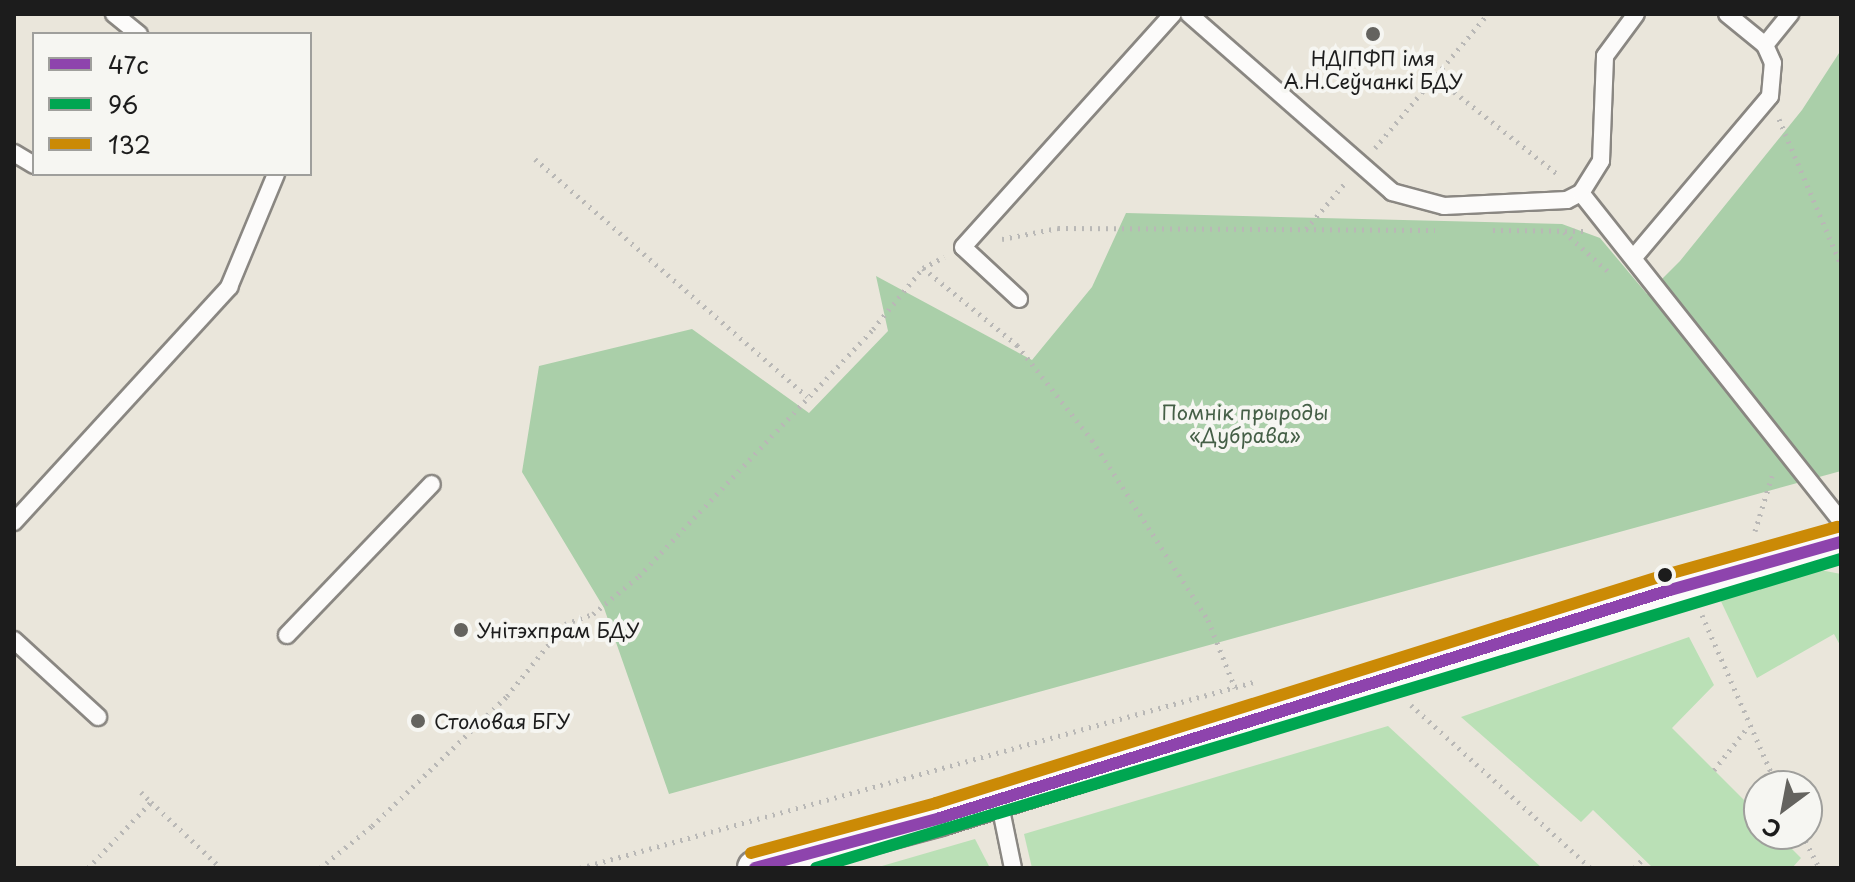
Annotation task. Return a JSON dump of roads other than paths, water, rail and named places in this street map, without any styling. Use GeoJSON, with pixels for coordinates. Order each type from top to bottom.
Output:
{"type":"FeatureCollection","features":[{"type":"Feature","properties":{"kind":"street"},"geometry":{"type":"LineString","coordinates":[[755,868],[999,800],[1670,590],[1841,542]]}},
{"type":"Feature","properties":{"kind":"lane"},"geometry":{"type":"LineString","coordinates":[[114,14],[136,32]]}},
{"type":"Feature","properties":{"kind":"lane"},"geometry":{"type":"LineString","coordinates":[[1019,299],[963,247],[1173,14]]}},
{"type":"Feature","properties":{"kind":"lane"},"geometry":{"type":"LineString","coordinates":[[1189,14],[1392,192],[1444,206],[1567,200],[1581,193],[1601,161],[1605,56],[1636,14]]}},
{"type":"Feature","properties":{"kind":"lane"},"geometry":{"type":"LineString","coordinates":[[1635,256],[1770,96],[1773,63],[1765,45],[1727,14]]}},
{"type":"Feature","properties":{"kind":"lane"},"geometry":{"type":"LineString","coordinates":[[1765,45],[1790,14]]}},
{"type":"Feature","properties":{"kind":"lane"},"geometry":{"type":"LineString","coordinates":[[14,153],[32,164]]}},
{"type":"Feature","properties":{"kind":"lane"},"geometry":{"type":"LineString","coordinates":[[14,522],[229,287],[275,176]]}},
{"type":"Feature","properties":{"kind":"lane"},"geometry":{"type":"LineString","coordinates":[[1581,193],[1635,256],[1841,521]]}},
{"type":"Feature","properties":{"kind":"lane"},"geometry":{"type":"LineString","coordinates":[[287,635],[432,484]]}},
{"type":"Feature","properties":{"kind":"lane"},"geometry":{"type":"LineString","coordinates":[[14,640],[98,717]]}},
{"type":"Feature","properties":{"kind":"lane"},"geometry":{"type":"LineString","coordinates":[[999,800],[1013,868]]}},
{"type":"Feature","properties":{"kind":"place","name":"НДІПФП імя А.Н.Сеўчанкі БДУ"},"geometry":{"type":"Point","coordinates":[1373,34]}},
{"type":"Feature","properties":{"kind":"place","name":"Унітэхпрам БДУ"},"geometry":{"type":"Point","coordinates":[461,630]}},
{"type":"Feature","properties":{"kind":"place","name":"Столовая БГУ"},"geometry":{"type":"Point","coordinates":[418,721]}},
{"type":"Feature","properties":{"kind":"park label","name":"Помнік прыроды «Дубрава»"},"geometry":{"type":"Point","coordinates":[1245,424]}}]}
